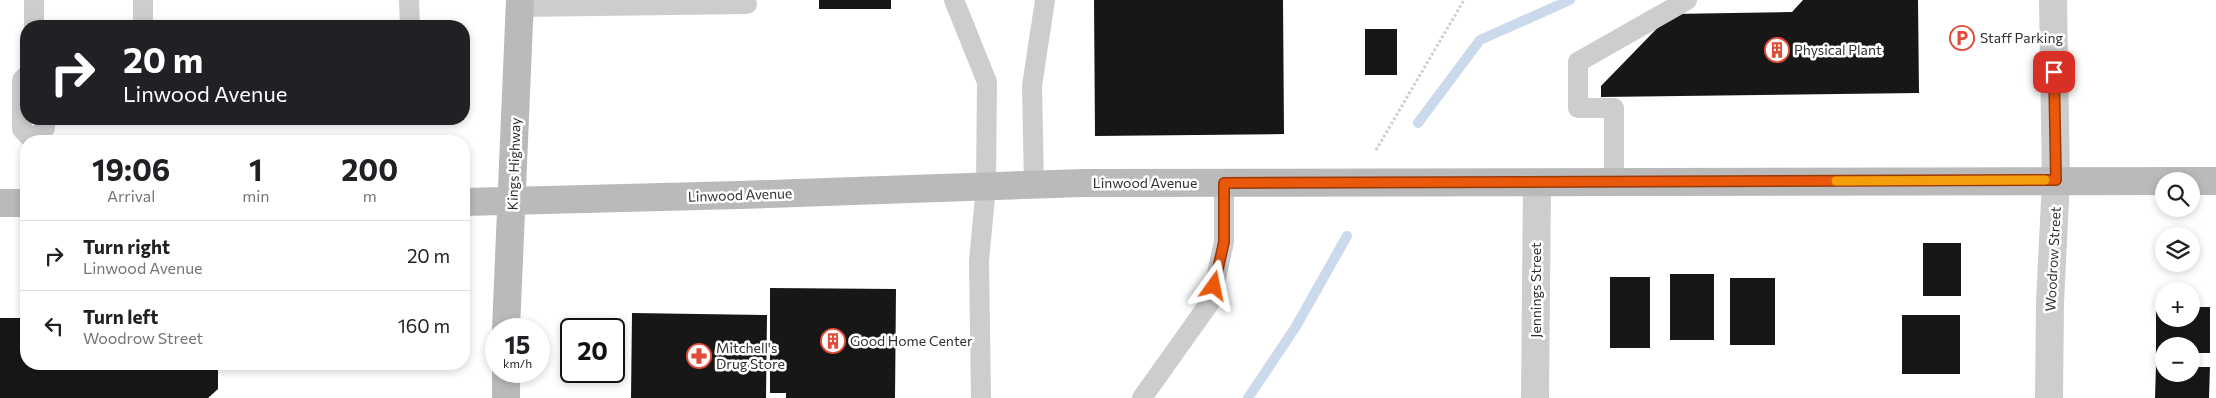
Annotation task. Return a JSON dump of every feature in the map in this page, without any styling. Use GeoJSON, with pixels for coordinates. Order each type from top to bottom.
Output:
{"type":"FeatureCollection","features":[{"type":"Feature","properties":{"kind":"main road","name":"Kings Highway"},"geometry":{"type":"LineString","coordinates":[[507,318],[520,4]]}},
{"type":"Feature","properties":{"kind":"main road","name":"Linwood Avenue"},"geometry":{"type":"LineString","coordinates":[[470,202],[1034,185],[2056,180],[2216,181]]}},
{"type":"Feature","properties":{"kind":"main road"},"geometry":{"type":"LineString","coordinates":[[0,203],[20,203]]}},
{"type":"Feature","properties":{"kind":"main road"},"geometry":{"type":"LineString","coordinates":[[506,383],[506,398]]}},
{"type":"Feature","properties":{"kind":"street","name":"Woodrow Street"},"geometry":{"type":"LineString","coordinates":[[2049,398],[2050,303],[2056,180],[2053,0]]}},
{"type":"Feature","properties":{"kind":"street","name":"Jennings Street"},"geometry":{"type":"LineString","coordinates":[[1535,398],[1536,183]]}},
{"type":"Feature","properties":{"kind":"lane"},"geometry":{"type":"LineString","coordinates":[[34,0],[34,20]]}},
{"type":"Feature","properties":{"kind":"lane"},"geometry":{"type":"LineString","coordinates":[[143,0],[143,20]]}},
{"type":"Feature","properties":{"kind":"lane"},"geometry":{"type":"LineString","coordinates":[[409,0],[410,20]]}},
{"type":"Feature","properties":{"kind":"lane"},"geometry":{"type":"LineString","coordinates":[[954,0],[987,82],[986,186],[979,261],[981,398]]}},
{"type":"Feature","properties":{"kind":"lane"},"geometry":{"type":"LineString","coordinates":[[1034,185],[1032,86],[1044,0]]}},
{"type":"Feature","properties":{"kind":"lane"},"geometry":{"type":"LineString","coordinates":[[1614,182],[1614,108],[1578,108],[1578,62],[1687,0]]}},
{"type":"Feature","properties":{"kind":"lane"},"geometry":{"type":"LineString","coordinates":[[520,4],[747,4]]}},
{"type":"Feature","properties":{"kind":"lane"},"geometry":{"type":"LineString","coordinates":[[39,135],[45,128],[45,125]]}},
{"type":"Feature","properties":{"kind":"lane"},"geometry":{"type":"LineString","coordinates":[[1142,398],[1211,301],[1224,242],[1224,183]]}},
{"type":"Feature","properties":{"kind":"path"},"geometry":{"type":"LineString","coordinates":[[1357,183],[1464,0]]}},
{"type":"Feature","properties":{"kind":"building"},"geometry":{"type":"Polygon","coordinates":[[[819,0],[891,0],[891,9],[819,9],[819,0]]]}},
{"type":"Feature","properties":{"kind":"building"},"geometry":{"type":"Polygon","coordinates":[[[1094,0],[1283,0],[1284,134],[1095,136],[1094,0]]]}},
{"type":"Feature","properties":{"kind":"building","name":"Physical Plant"},"geometry":{"type":"Polygon","coordinates":[[[1803,0],[1918,0],[1919,93],[1601,97],[1601,86],[1671,14],[1792,12],[1803,0]]]}},
{"type":"Feature","properties":{"kind":"building"},"geometry":{"type":"Polygon","coordinates":[[[1365,29],[1397,29],[1397,75],[1365,75],[1365,29]]]}},
{"type":"Feature","properties":{"kind":"building"},"geometry":{"type":"Polygon","coordinates":[[[1923,243],[1961,243],[1961,296],[1923,296],[1923,243]]]}},
{"type":"Feature","properties":{"kind":"building"},"geometry":{"type":"Polygon","coordinates":[[[1670,274],[1714,274],[1714,340],[1670,340],[1670,274]]]}},
{"type":"Feature","properties":{"kind":"building"},"geometry":{"type":"Polygon","coordinates":[[[1610,277],[1650,277],[1650,348],[1610,348],[1610,277]]]}},
{"type":"Feature","properties":{"kind":"building"},"geometry":{"type":"Polygon","coordinates":[[[1730,278],[1775,278],[1775,345],[1730,345],[1730,278]]]}},
{"type":"Feature","properties":{"kind":"building","name":"Good Home Center"},"geometry":{"type":"Polygon","coordinates":[[[770,288],[896,289],[895,398],[786,398],[786,393],[770,393],[770,288]]]}},
{"type":"Feature","properties":{"kind":"building"},"geometry":{"type":"Polygon","coordinates":[[[2200,307],[2210,307],[2210,353],[2200,353],[2200,337],[2156,337],[2156,327],[2200,327],[2200,307]]]}},
{"type":"Feature","properties":{"kind":"building","name":"Mitchell's Drug Store"},"geometry":{"type":"Polygon","coordinates":[[[632,313],[767,315],[766,398],[631,398],[632,313]]]}},
{"type":"Feature","properties":{"kind":"building"},"geometry":{"type":"Polygon","coordinates":[[[1902,315],[1960,315],[1960,374],[1902,374],[1902,315]]]}},
{"type":"Feature","properties":{"kind":"building"},"geometry":{"type":"Polygon","coordinates":[[[0,318],[20,318],[20,370],[218,370],[218,389],[208,398],[0,398],[0,318]]]}},
{"type":"Feature","properties":{"kind":"building"},"geometry":{"type":"Polygon","coordinates":[[[2200,367],[2210,367],[2209,398],[2155,398],[2156,382],[2200,382],[2200,367]]]}},
{"type":"Feature","properties":{"kind":"waterway"},"geometry":{"type":"LineString","coordinates":[[1418,123],[1480,40],[1570,0]]}},
{"type":"Feature","properties":{"kind":"waterway"},"geometry":{"type":"LineString","coordinates":[[1248,398],[1295,328],[1347,236]]}},
{"type":"Feature","properties":{"kind":"slow traffic"},"geometry":{"type":"LineString","coordinates":[[1836,181],[2045,180]]}},
{"type":"Feature","properties":{"kind":"place","name":"Staff Parking"},"geometry":{"type":"Point","coordinates":[1962,38]}},
{"type":"Feature","properties":{"kind":"place","name":"Physical Plant"},"geometry":{"type":"Point","coordinates":[1777,50]}},
{"type":"Feature","properties":{"kind":"place","name":"Good Home Center"},"geometry":{"type":"Point","coordinates":[833,341]}},
{"type":"Feature","properties":{"kind":"place","name":"Mitchell's Drug Store"},"geometry":{"type":"Point","coordinates":[699,356]}},
{"type":"Feature","properties":{"kind":"route"},"geometry":{"type":"LineString","coordinates":[[1214,286],[1224,242],[1224,183],[2056,180],[2054,72]]}}]}
